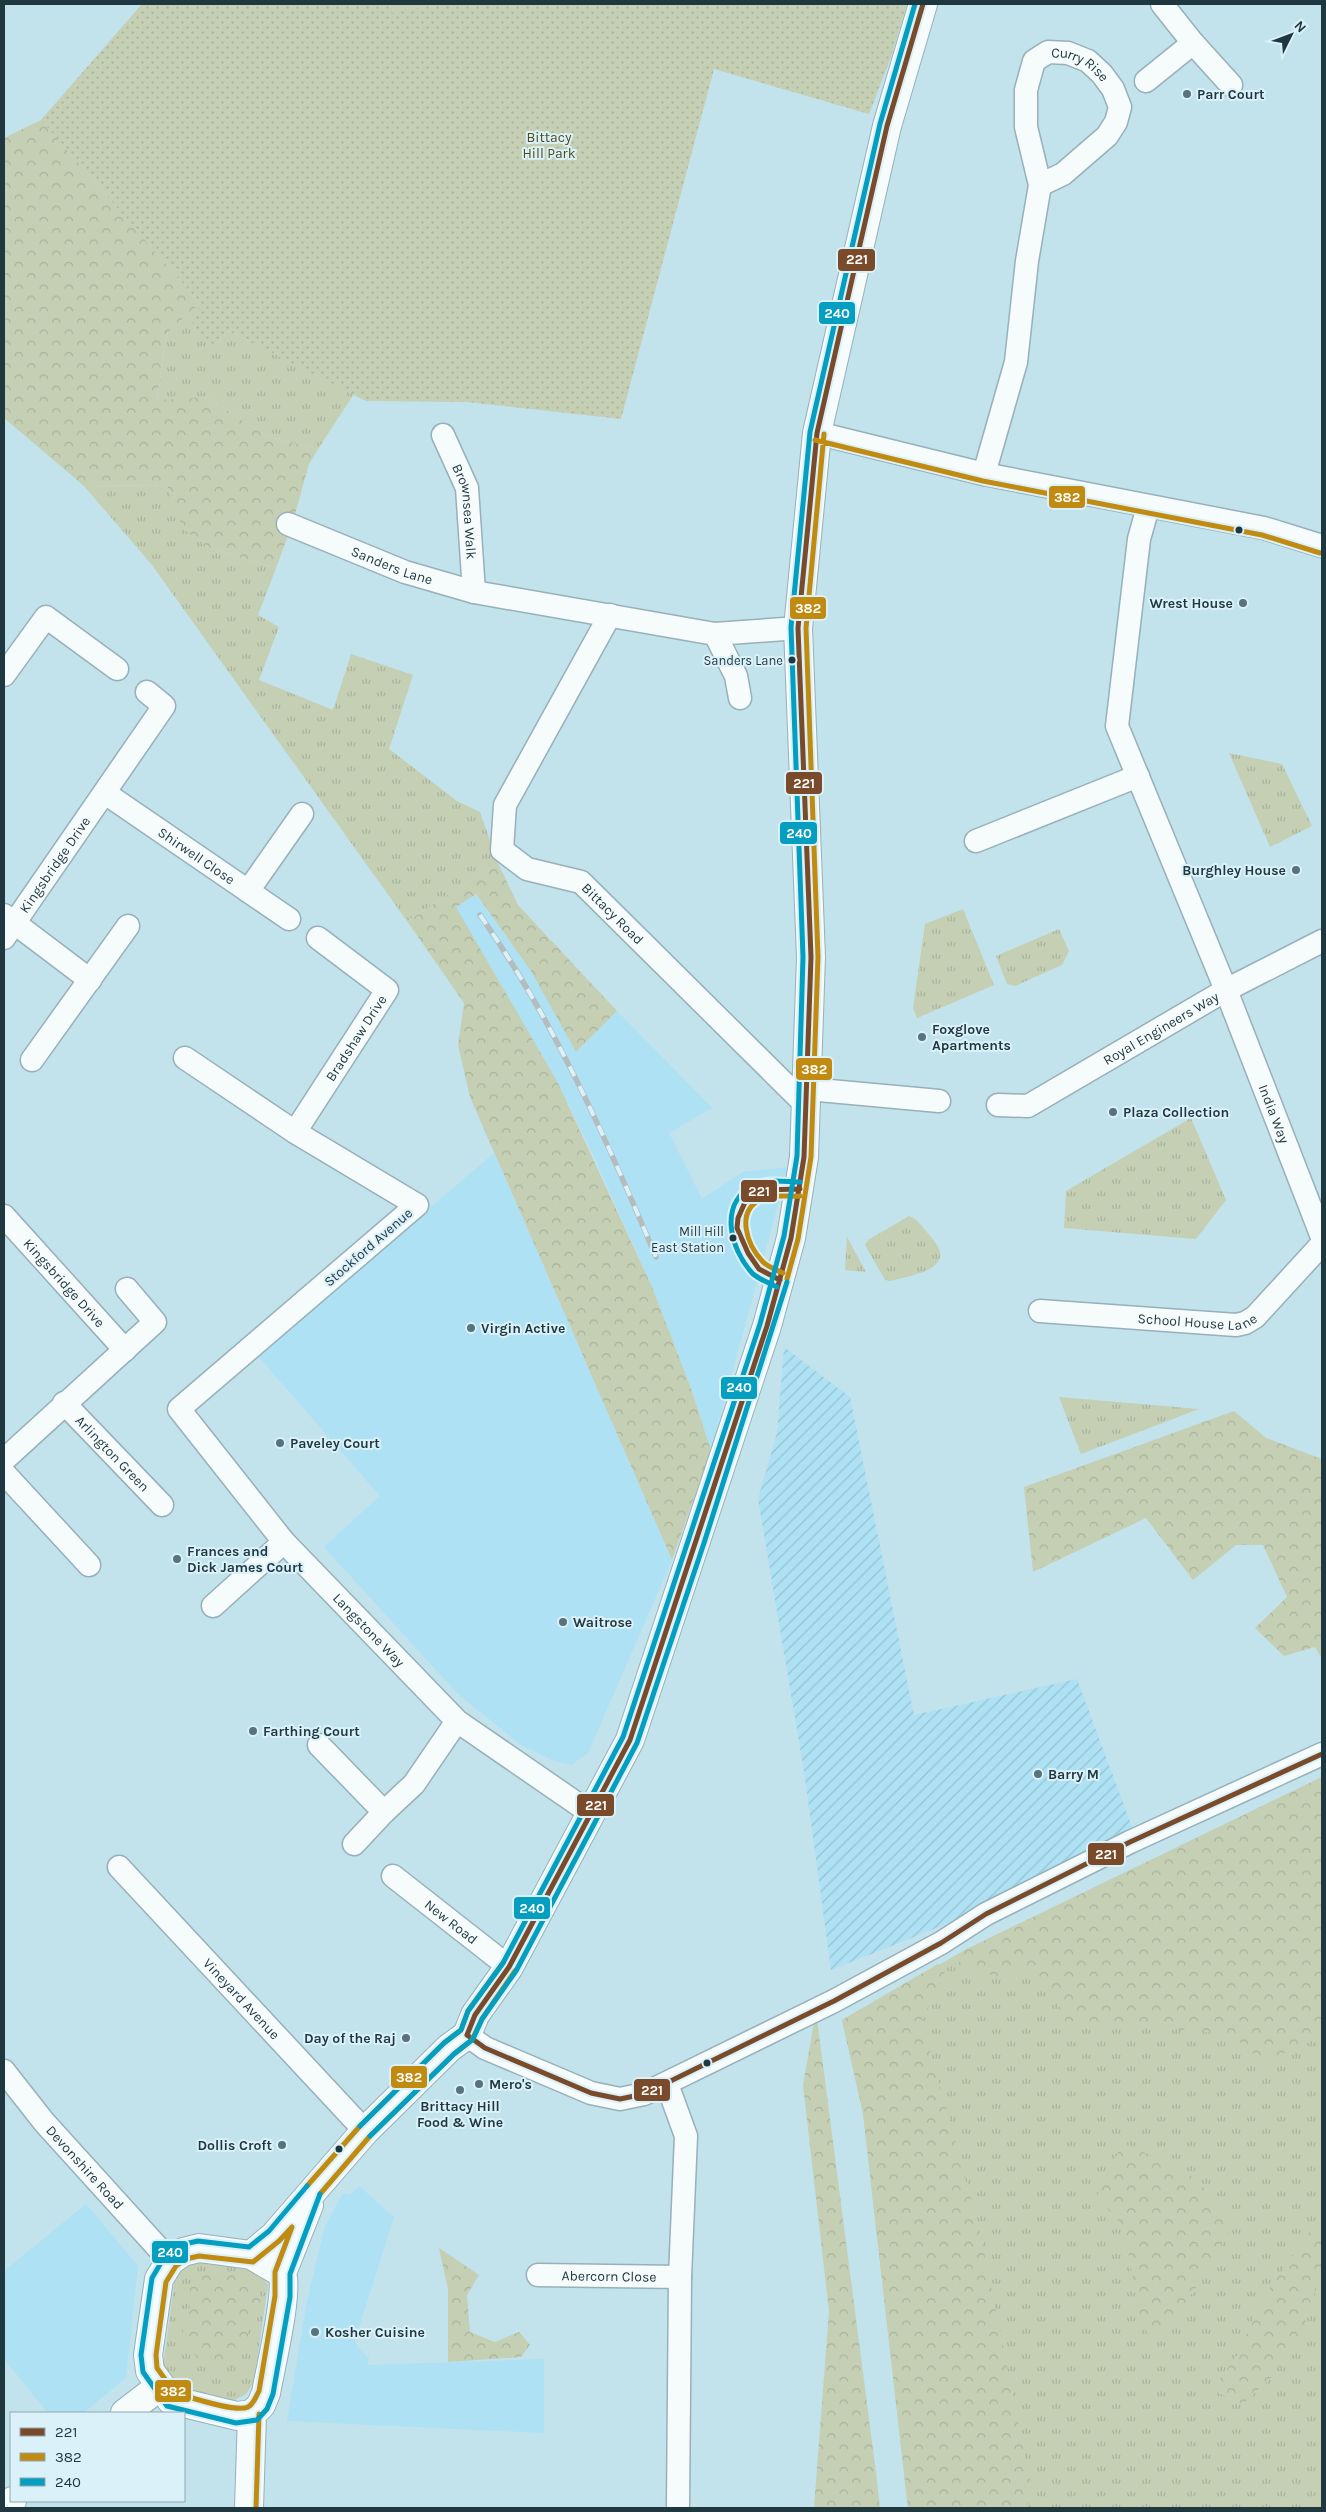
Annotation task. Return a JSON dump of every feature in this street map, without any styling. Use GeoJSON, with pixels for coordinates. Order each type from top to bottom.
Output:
{"type":"FeatureCollection","features":[{"type":"Feature","properties":{"kind":"main road"},"geometry":{"type":"LineString","coordinates":[[251,2255],[274,2236],[365,2130],[450,2048],[467,2036],[475,2015],[509,1967],[630,1740],[767,1326],[796,1211],[804,1157],[810,957],[798,628],[817,433],[887,126],[923,4]]}},
{"type":"Feature","properties":{"kind":"main road"},"geometry":{"type":"LineString","coordinates":[[282,2273],[251,2255],[199,2248],[183,2252],[170,2261],[159,2279],[148,2355],[150,2371],[159,2387],[172,2400],[193,2407],[237,2416],[252,2414],[261,2405],[266,2393],[283,2296],[282,2273],[315,2187]]}},
{"type":"Feature","properties":{"kind":"main road"},"geometry":{"type":"LineString","coordinates":[[126,2412],[159,2387]]}},
{"type":"Feature","properties":{"kind":"main road"},"geometry":{"type":"LineString","coordinates":[[249,2508],[252,2414]]}},
{"type":"Feature","properties":{"kind":"street"},"geometry":{"type":"LineString","coordinates":[[1162,4],[1193,43],[1231,85]]}},
{"type":"Feature","properties":{"kind":"street"},"geometry":{"type":"LineString","coordinates":[[1146,81],[1193,43]]}},
{"type":"Feature","properties":{"kind":"street","name":"Curry Rise"},"geometry":{"type":"LineString","coordinates":[[984,474],[1016,362],[1027,261],[1040,185],[1026,127],[1026,90],[1034,61],[1048,52],[1068,53],[1088,61],[1102,74],[1113,89],[1120,107],[1116,122],[1107,136],[1063,174],[1040,185]]}},
{"type":"Feature","properties":{"kind":"street"},"geometry":{"type":"LineString","coordinates":[[817,433],[984,474],[1264,528],[1322,546]]}},
{"type":"Feature","properties":{"kind":"street","name":"Brownsea Walk"},"geometry":{"type":"LineString","coordinates":[[443,435],[467,488],[474,592]]}},
{"type":"Feature","properties":{"kind":"street","name":"India Way"},"geometry":{"type":"LineString","coordinates":[[1148,507],[1139,540],[1117,726],[1226,990],[1322,1237]]}},
{"type":"Feature","properties":{"kind":"street","name":"Sanders Lane"},"geometry":{"type":"LineString","coordinates":[[288,524],[405,572],[474,592],[716,634],[798,628]]}},
{"type":"Feature","properties":{"kind":"street","name":"Bittacy Road"},"geometry":{"type":"LineString","coordinates":[[610,615],[505,805],[502,850],[527,869],[581,882],[807,1097]]}},
{"type":"Feature","properties":{"kind":"street"},"geometry":{"type":"LineString","coordinates":[[5,670],[46,617],[117,669]]}},
{"type":"Feature","properties":{"kind":"street"},"geometry":{"type":"LineString","coordinates":[[716,634],[736,676],[740,698]]}},
{"type":"Feature","properties":{"kind":"street","name":"Kingsbridge Drive"},"geometry":{"type":"LineString","coordinates":[[7,925],[105,794],[164,706],[147,692]]}},
{"type":"Feature","properties":{"kind":"street"},"geometry":{"type":"LineString","coordinates":[[976,841],[1138,776]]}},
{"type":"Feature","properties":{"kind":"street","name":"Shirwell Close"},"geometry":{"type":"LineString","coordinates":[[105,794],[288,919]]}},
{"type":"Feature","properties":{"kind":"street"},"geometry":{"type":"LineString","coordinates":[[248,891],[302,814]]}},
{"type":"Feature","properties":{"kind":"street"},"geometry":{"type":"LineString","coordinates":[[7,925],[90,980]]}},
{"type":"Feature","properties":{"kind":"street"},"geometry":{"type":"LineString","coordinates":[[32,1060],[128,926]]}},
{"type":"Feature","properties":{"kind":"street","name":"Bradshaw Drive"},"geometry":{"type":"LineString","coordinates":[[295,1132],[387,990],[318,938]]}},
{"type":"Feature","properties":{"kind":"street","name":"Royal Engineers Way"},"geometry":{"type":"LineString","coordinates":[[998,1105],[1028,1106],[1226,990],[1322,941]]}},
{"type":"Feature","properties":{"kind":"street","name":"Stockford Avenue"},"geometry":{"type":"LineString","coordinates":[[179,1409],[417,1205],[295,1132],[185,1058]]}},
{"type":"Feature","properties":{"kind":"street"},"geometry":{"type":"LineString","coordinates":[[807,1097],[939,1101]]}},
{"type":"Feature","properties":{"kind":"street","name":"Kingsbridge Drive"},"geometry":{"type":"LineString","coordinates":[[4,1216],[125,1350]]}},
{"type":"Feature","properties":{"kind":"street","name":"School House Lane"},"geometry":{"type":"LineString","coordinates":[[1040,1311],[1236,1324],[1245,1323],[1254,1317],[1322,1244]]}},
{"type":"Feature","properties":{"kind":"street"},"geometry":{"type":"LineString","coordinates":[[4,1460],[154,1322],[127,1289]]}},
{"type":"Feature","properties":{"kind":"street","name":"Arlington Green"},"geometry":{"type":"LineString","coordinates":[[64,1403],[162,1505]]}},
{"type":"Feature","properties":{"kind":"street","name":"Langstone Way"},"geometry":{"type":"LineString","coordinates":[[179,1409],[284,1542],[457,1720],[592,1814]]}},
{"type":"Feature","properties":{"kind":"street"},"geometry":{"type":"LineString","coordinates":[[4,1473],[89,1565]]}},
{"type":"Feature","properties":{"kind":"street"},"geometry":{"type":"LineString","coordinates":[[213,1606],[284,1542]]}},
{"type":"Feature","properties":{"kind":"street"},"geometry":{"type":"LineString","coordinates":[[354,1844],[414,1784],[457,1720]]}},
{"type":"Feature","properties":{"kind":"street"},"geometry":{"type":"LineString","coordinates":[[319,1745],[384,1812]]}},
{"type":"Feature","properties":{"kind":"street"},"geometry":{"type":"LineString","coordinates":[[467,2036],[485,2048],[591,2093],[620,2099],[644,2094],[826,2005],[941,1943],[986,1914],[1130,1842],[1322,1754]]}},
{"type":"Feature","properties":{"kind":"street","name":"Vineyard Avenue"},"geometry":{"type":"LineString","coordinates":[[119,1867],[365,2130]]}},
{"type":"Feature","properties":{"kind":"street","name":"New Road"},"geometry":{"type":"LineString","coordinates":[[393,1876],[509,1967]]}},
{"type":"Feature","properties":{"kind":"street","name":"Devonshire Road"},"geometry":{"type":"LineString","coordinates":[[4,2072],[44,2122],[170,2261]]}},
{"type":"Feature","properties":{"kind":"street"},"geometry":{"type":"LineString","coordinates":[[667,2084],[686,2136],[680,2277],[678,2508]]}},
{"type":"Feature","properties":{"kind":"street","name":"Abercorn Close"},"geometry":{"type":"LineString","coordinates":[[538,2275],[680,2277]]}},
{"type":"Feature","properties":{"kind":"shaded area"},"geometry":{"type":"Polygon","coordinates":[[[475,894],[531,971],[576,1052],[617,1011],[712,1108],[669,1133],[702,1199],[743,1172],[788,1167],[711,1451],[692,1391],[652,1287],[594,1157],[558,1083],[455,907],[475,894]]]}},
{"type":"Feature","properties":{"kind":"shaded area"},"geometry":{"type":"Polygon","coordinates":[[[494,1153],[672,1560],[588,1753],[571,1765],[552,1760],[521,1745],[457,1693],[324,1547],[380,1496],[257,1355],[494,1153]]]}},
{"type":"Feature","properties":{"kind":"shaded area"},"geometry":{"type":"Polygon","coordinates":[[[784,1347],[850,1397],[914,1715],[1077,1679],[1132,1827],[954,1921],[831,1970],[804,1771],[758,1499],[777,1433],[784,1347]]]}},
{"type":"Feature","properties":{"kind":"shaded area"},"geometry":{"type":"Polygon","coordinates":[[[359,2186],[394,2217],[355,2340],[358,2348],[369,2358],[367,2365],[544,2359],[544,2433],[287,2421],[307,2301],[325,2226],[343,2193],[350,2195],[359,2186]]]}},
{"type":"Feature","properties":{"kind":"shaded area"},"geometry":{"type":"Polygon","coordinates":[[[86,2204],[138,2266],[126,2378],[84,2412],[47,2412],[4,2359],[4,2271],[86,2204]]]}},
{"type":"Feature","properties":{"kind":"green space","name":"Bittacy Hill Park"},"geometry":{"type":"Polygon","coordinates":[[[142,4],[907,4],[891,57],[869,114],[714,69],[621,419],[467,402],[366,401],[229,331],[215,346],[191,328],[200,303],[41,120],[142,4]]]}},
{"type":"Feature","properties":{"kind":"green space"},"geometry":{"type":"Polygon","coordinates":[[[390,4],[438,4],[392,13],[390,4]]]}},
{"type":"Feature","properties":{"kind":"green space"},"geometry":{"type":"Polygon","coordinates":[[[41,120],[200,303],[166,334],[157,400],[207,397],[266,436],[318,449],[309,464],[292,525],[276,568],[211,549],[183,529],[167,485],[84,486],[4,418],[4,138],[41,120]]]}},
{"type":"Feature","properties":{"kind":"green space"},"geometry":{"type":"Polygon","coordinates":[[[200,303],[215,346],[229,331],[354,394],[318,449],[266,436],[207,397],[157,401],[166,334],[200,303]]]}},
{"type":"Feature","properties":{"kind":"green space"},"geometry":{"type":"Polygon","coordinates":[[[167,485],[184,529],[211,549],[276,568],[258,615],[279,627],[259,680],[333,710],[351,654],[413,675],[389,749],[457,801],[480,812],[498,863],[407,921],[152,565],[84,486],[167,485]]]}},
{"type":"Feature","properties":{"kind":"green space"},"geometry":{"type":"Polygon","coordinates":[[[1229,753],[1282,764],[1312,826],[1270,847],[1229,753]]]}},
{"type":"Feature","properties":{"kind":"green space"},"geometry":{"type":"Polygon","coordinates":[[[498,863],[518,905],[617,1011],[576,1052],[531,971],[476,894],[456,907],[558,1083],[652,1287],[692,1391],[711,1451],[672,1560],[470,1097],[458,1045],[464,1003],[407,921],[498,863]]]}},
{"type":"Feature","properties":{"kind":"green space"},"geometry":{"type":"Polygon","coordinates":[[[963,909],[994,985],[917,1018],[913,1008],[925,924],[963,909]]]}},
{"type":"Feature","properties":{"kind":"green space"},"geometry":{"type":"Polygon","coordinates":[[[1059,929],[1069,951],[1062,965],[1015,986],[1007,984],[996,956],[1059,929]]]}},
{"type":"Feature","properties":{"kind":"green space"},"geometry":{"type":"Polygon","coordinates":[[[1191,1118],[1226,1200],[1196,1239],[1064,1228],[1066,1191],[1191,1118]]]}},
{"type":"Feature","properties":{"kind":"green space"},"geometry":{"type":"Polygon","coordinates":[[[909,1216],[919,1222],[931,1237],[939,1248],[940,1257],[937,1263],[930,1269],[921,1273],[890,1281],[885,1280],[865,1245],[868,1240],[909,1216]]]}},
{"type":"Feature","properties":{"kind":"green space"},"geometry":{"type":"Polygon","coordinates":[[[847,1237],[866,1272],[845,1270],[847,1237]]]}},
{"type":"Feature","properties":{"kind":"green space"},"geometry":{"type":"Polygon","coordinates":[[[1059,1397],[1199,1409],[1081,1454],[1059,1397]]]}},
{"type":"Feature","properties":{"kind":"green space"},"geometry":{"type":"Polygon","coordinates":[[[1234,1411],[1266,1438],[1322,1459],[1322,1659],[1315,1647],[1284,1656],[1255,1628],[1287,1597],[1263,1545],[1236,1545],[1193,1580],[1146,1518],[1033,1572],[1024,1487],[1234,1411]]]}},
{"type":"Feature","properties":{"kind":"green space"},"geometry":{"type":"Polygon","coordinates":[[[1322,1777],[1322,2508],[908,2508],[863,2113],[842,2020],[965,1950],[1322,1777]]]}},
{"type":"Feature","properties":{"kind":"green space"},"geometry":{"type":"Polygon","coordinates":[[[1322,1777],[1322,2031],[1307,2043],[1264,2062],[1231,2035],[1107,2022],[1067,2025],[1058,2004],[1027,1967],[999,1977],[957,1966],[965,1950],[1322,1777]]]}},
{"type":"Feature","properties":{"kind":"green space"},"geometry":{"type":"Polygon","coordinates":[[[938,1964],[947,1967],[922,2021],[979,2227],[1031,2486],[1027,2508],[908,2508],[863,2113],[842,2020],[938,1964]]]}},
{"type":"Feature","properties":{"kind":"green space"},"geometry":{"type":"Polygon","coordinates":[[[816,2011],[880,2508],[814,2508],[829,2311],[803,2085],[816,2011]]]}},
{"type":"Feature","properties":{"kind":"green space"},"geometry":{"type":"Polygon","coordinates":[[[1123,2142],[1197,2179],[1232,2225],[1209,2268],[1175,2319],[1149,2338],[1138,2308],[1124,2228],[1097,2196],[1123,2142]]]}},
{"type":"Feature","properties":{"kind":"green space"},"geometry":{"type":"Polygon","coordinates":[[[1311,2230],[1322,2242],[1322,2269],[1304,2328],[1275,2374],[1243,2404],[1212,2390],[1237,2355],[1263,2298],[1311,2230]]]}},
{"type":"Feature","properties":{"kind":"green space"},"geometry":{"type":"Polygon","coordinates":[[[439,2248],[479,2275],[467,2295],[470,2332],[495,2342],[519,2332],[530,2345],[521,2357],[448,2362],[448,2289],[439,2248]]]}},
{"type":"Feature","properties":{"kind":"green space"},"geometry":{"type":"Polygon","coordinates":[[[201,2261],[259,2272],[268,2285],[254,2382],[246,2394],[233,2401],[180,2388],[170,2380],[163,2367],[175,2277],[183,2266],[201,2261]]]}},
{"type":"Feature","properties":{"kind":"green space"},"geometry":{"type":"Polygon","coordinates":[[[224,2273],[254,2280],[258,2288],[261,2306],[248,2316],[248,2341],[233,2367],[199,2360],[180,2338],[189,2318],[190,2288],[201,2274],[224,2273]]]}},
{"type":"Feature","properties":{"kind":"railway"},"geometry":{"type":"LineString","coordinates":[[480,915],[507,955],[555,1038],[598,1124],[656,1257]]}},
{"type":"Feature","properties":{"kind":"transit line","name":"240"},"geometry":{"type":"LineString","coordinates":[[360,2126],[444,2043],[461,2030],[468,2011],[503,1963],[623,1737],[760,1324],[784,1236],[797,1156],[803,957],[791,627],[810,432],[880,124],[915,4]]}},
{"type":"Feature","properties":{"kind":"transit line","name":"221"},"geometry":{"type":"LineString","coordinates":[[467,2035],[475,2015],[509,1967],[630,1740],[767,1326],[791,1238],[804,1157],[811,957],[798,628],[817,433],[887,126],[923,4]]}},
{"type":"Feature","properties":{"kind":"transit line","name":"382"},"geometry":{"type":"LineString","coordinates":[[787,1279],[798,1239],[811,1157],[818,957],[806,628],[824,434]]}},
{"type":"Feature","properties":{"kind":"transit line","name":"382"},"geometry":{"type":"LineString","coordinates":[[815,440],[983,481],[1262,535],[1320,553]]}},
{"type":"Feature","properties":{"kind":"transit line","name":"240"},"geometry":{"type":"LineString","coordinates":[[777,1287],[755,1276],[745,1263],[733,1238],[732,1212],[737,1201],[745,1191],[758,1183],[773,1181],[800,1182]]}},
{"type":"Feature","properties":{"kind":"transit line","name":"221"},"geometry":{"type":"LineString","coordinates":[[780,1280],[759,1269],[748,1253],[737,1228],[738,1218],[746,1200],[761,1190],[800,1189]]}},
{"type":"Feature","properties":{"kind":"transit line","name":"382"},"geometry":{"type":"LineString","coordinates":[[783,1273],[765,1264],[757,1255],[748,1238],[746,1220],[748,1212],[753,1205],[765,1197],[800,1196]]}},
{"type":"Feature","properties":{"kind":"transit line","name":"240"},"geometry":{"type":"LineString","coordinates":[[370,2136],[454,2054],[473,2039],[482,2019],[516,1971],[637,1743],[704,1543],[787,1282]]}},
{"type":"Feature","properties":{"kind":"transit line","name":"221"},"geometry":{"type":"LineString","coordinates":[[467,2035],[485,2048],[591,2093],[620,2099],[644,2094],[834,2001],[941,1943],[986,1914],[1130,1842],[1322,1754]]}},
{"type":"Feature","properties":{"kind":"transit line","name":"382"},"geometry":{"type":"LineString","coordinates":[[307,2186],[360,2126],[444,2043],[461,2030],[468,2011],[503,1963]]}},
{"type":"Feature","properties":{"kind":"transit line","name":"382"},"geometry":{"type":"LineString","coordinates":[[320,2194],[370,2136],[454,2054],[472,2040],[482,2019],[515,1971]]}},
{"type":"Feature","properties":{"kind":"transit line","name":"240"},"geometry":{"type":"LineString","coordinates":[[307,2186],[269,2231],[249,2247],[198,2241],[180,2245],[165,2256],[152,2278],[141,2355],[143,2372],[167,2406],[236,2423],[257,2420],[267,2409],[273,2394],[290,2297],[290,2274],[320,2194]]}},
{"type":"Feature","properties":{"kind":"transit line","name":"382"},"geometry":{"type":"LineString","coordinates":[[292,2227],[275,2272],[275,2296],[259,2391],[253,2402],[248,2407],[234,2408],[175,2393],[157,2368],[156,2355],[166,2282],[176,2266],[186,2259],[199,2256],[253,2262],[279,2241],[292,2227]]}},
{"type":"Feature","properties":{"kind":"transit line","name":"382"},"geometry":{"type":"LineString","coordinates":[[256,2508],[259,2414]]}},
{"type":"Feature","properties":{"kind":"place","name":"Parr Court"},"geometry":{"type":"Point","coordinates":[1187,94]}},
{"type":"Feature","properties":{"kind":"place","name":"Wrest House"},"geometry":{"type":"Point","coordinates":[1243,603]}},
{"type":"Feature","properties":{"kind":"place","name":"Sanders Lane"},"geometry":{"type":"Point","coordinates":[792,660]}},
{"type":"Feature","properties":{"kind":"place","name":"Burghley House"},"geometry":{"type":"Point","coordinates":[1296,870]}},
{"type":"Feature","properties":{"kind":"place","name":"Foxglove Apartments"},"geometry":{"type":"Point","coordinates":[922,1037]}},
{"type":"Feature","properties":{"kind":"place","name":"Plaza Collection"},"geometry":{"type":"Point","coordinates":[1113,1112]}},
{"type":"Feature","properties":{"kind":"place","name":"Mill Hill East Station"},"geometry":{"type":"Point","coordinates":[733,1238]}},
{"type":"Feature","properties":{"kind":"place","name":"Virgin Active"},"geometry":{"type":"Point","coordinates":[471,1328]}},
{"type":"Feature","properties":{"kind":"place","name":"Paveley Court"},"geometry":{"type":"Point","coordinates":[280,1443]}},
{"type":"Feature","properties":{"kind":"place","name":"Frances and Dick James Court"},"geometry":{"type":"Point","coordinates":[177,1559]}},
{"type":"Feature","properties":{"kind":"place","name":"Waitrose"},"geometry":{"type":"Point","coordinates":[563,1622]}},
{"type":"Feature","properties":{"kind":"place","name":"Farthing Court"},"geometry":{"type":"Point","coordinates":[253,1731]}},
{"type":"Feature","properties":{"kind":"place","name":"Barry M"},"geometry":{"type":"Point","coordinates":[1038,1774]}},
{"type":"Feature","properties":{"kind":"place","name":"Day of the Raj"},"geometry":{"type":"Point","coordinates":[406,2038]}},
{"type":"Feature","properties":{"kind":"place","name":"Mero's"},"geometry":{"type":"Point","coordinates":[479,2084]}},
{"type":"Feature","properties":{"kind":"place","name":"Brittacy Hill Food & Wine"},"geometry":{"type":"Point","coordinates":[460,2090]}},
{"type":"Feature","properties":{"kind":"place","name":"Dollis Croft"},"geometry":{"type":"Point","coordinates":[282,2145]}},
{"type":"Feature","properties":{"kind":"place","name":"Kosher Cuisine"},"geometry":{"type":"Point","coordinates":[315,2332]}}]}
